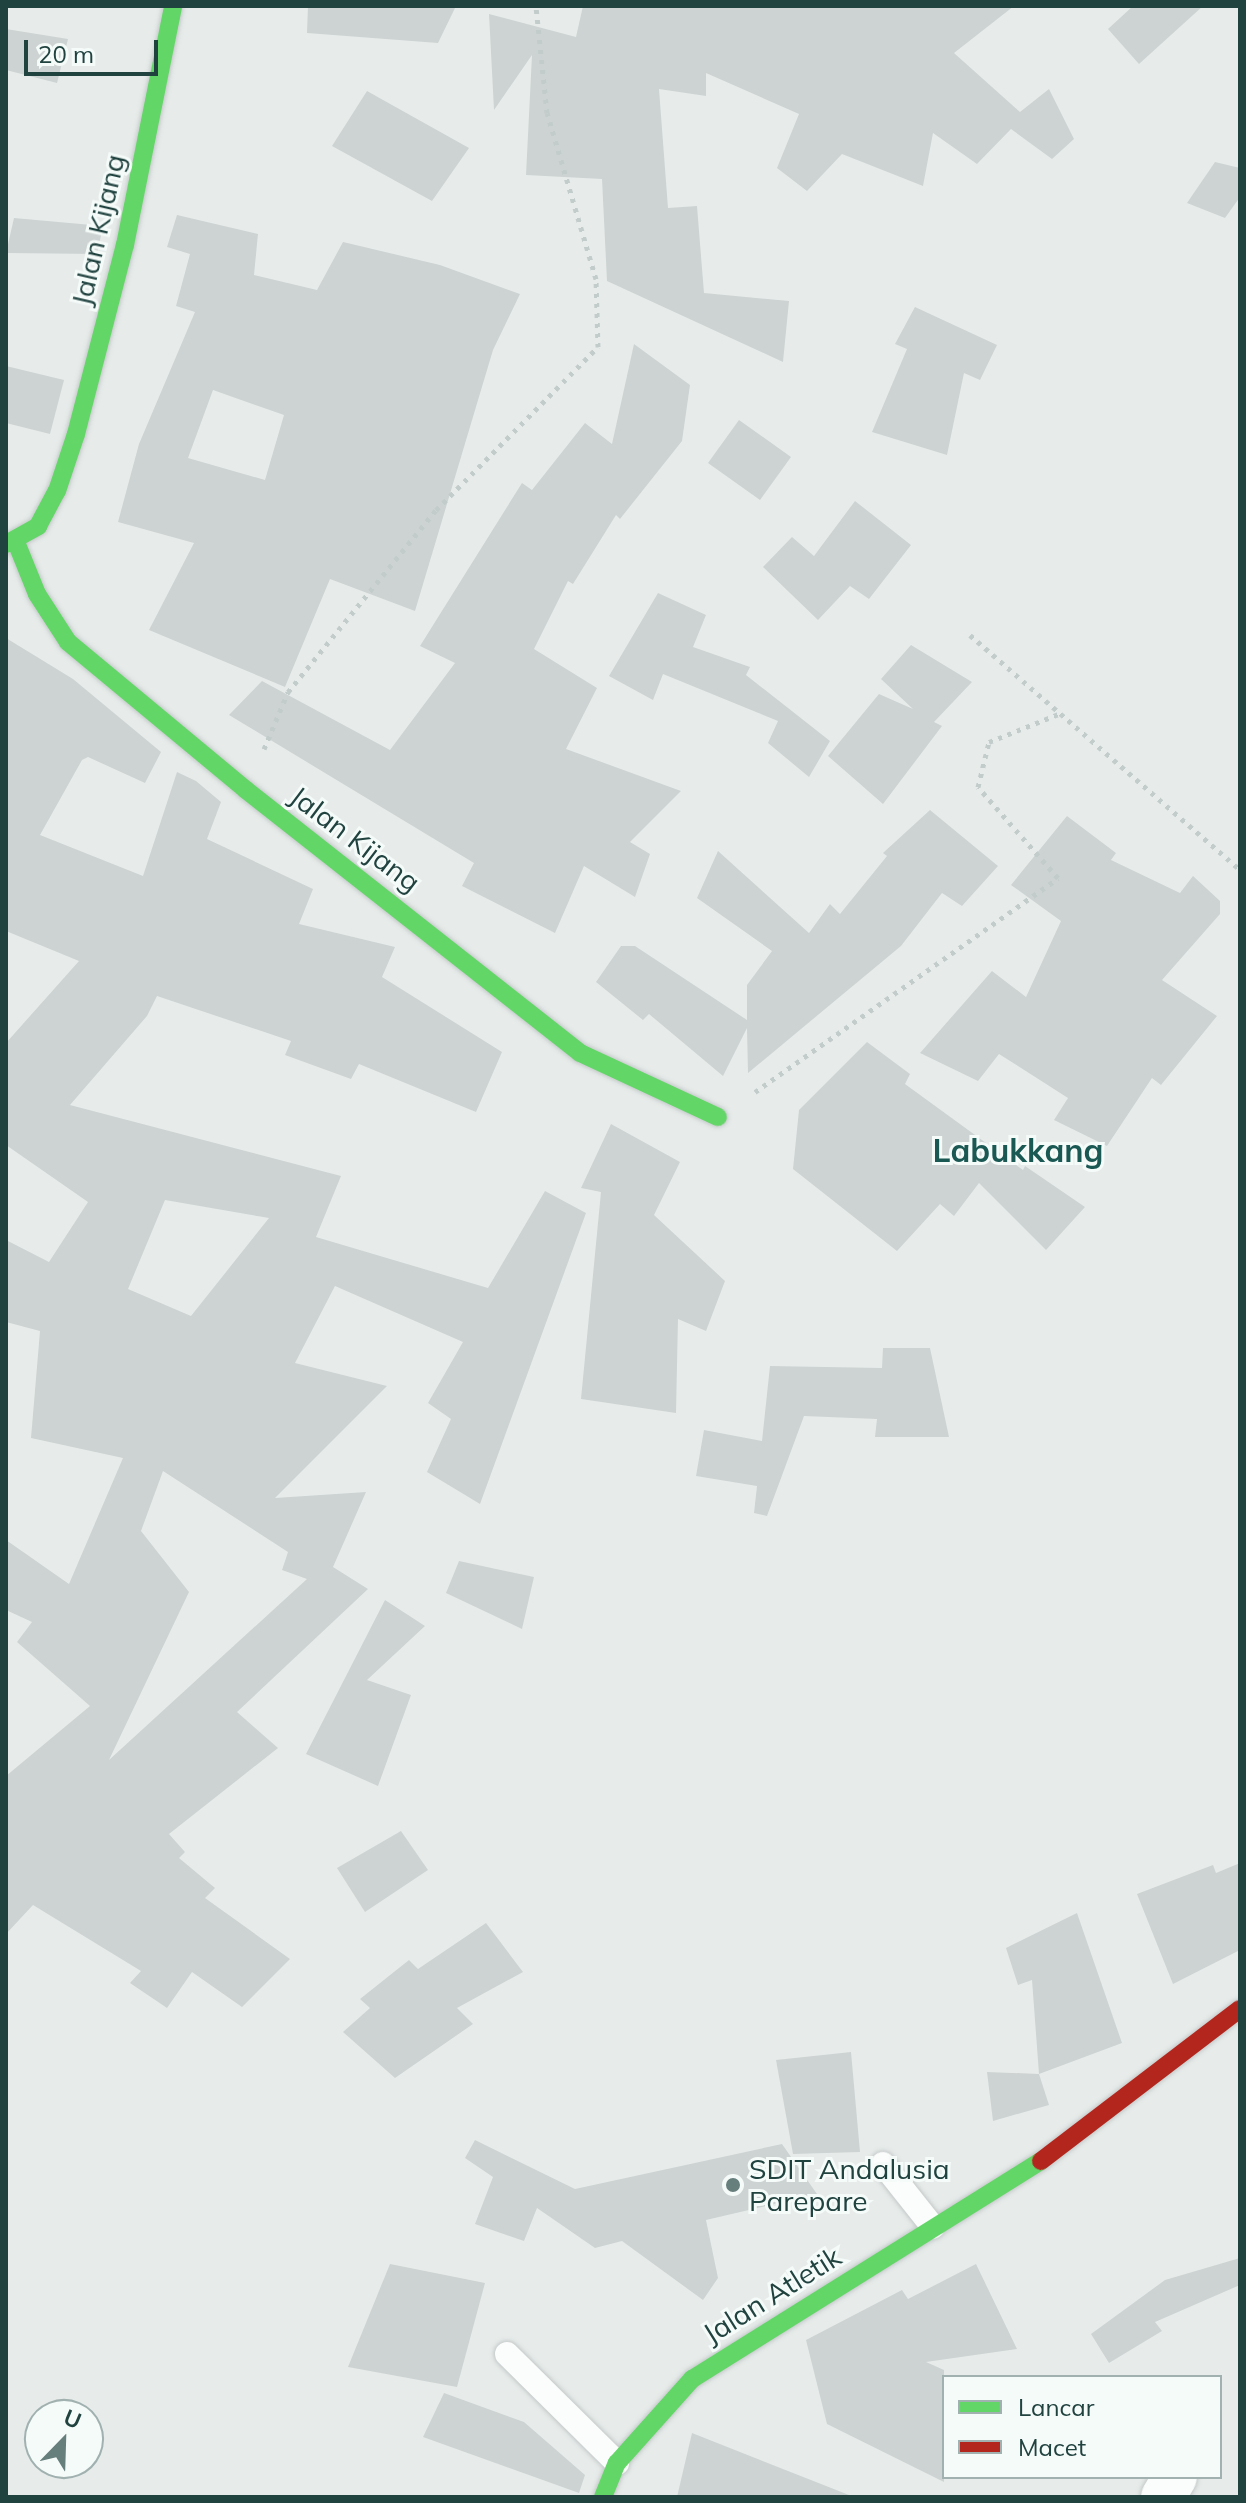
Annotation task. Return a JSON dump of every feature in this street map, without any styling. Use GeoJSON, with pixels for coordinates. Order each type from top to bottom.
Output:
{"type":"FeatureCollection","features":[{"type":"Feature","properties":{"kind":"street","name":"Jalan Kijang"},"geometry":{"type":"LineString","coordinates":[[173,6],[125,245],[76,434],[51,502],[38,526],[11,543],[37,594],[68,642],[246,790],[580,1053],[718,1117]]}},
{"type":"Feature","properties":{"kind":"street","name":"Jalan Atletik"},"geometry":{"type":"LineString","coordinates":[[603,2497],[617,2463],[692,2379],[1059,2150],[1240,2009]]}},
{"type":"Feature","properties":{"kind":"street"},"geometry":{"type":"LineString","coordinates":[[1163,2497],[1174,2479]]}},
{"type":"Feature","properties":{"kind":"lane"},"geometry":{"type":"LineString","coordinates":[[883,2164],[933,2227]]}},
{"type":"Feature","properties":{"kind":"lane"},"geometry":{"type":"LineString","coordinates":[[507,2354],[617,2463]]}},
{"type":"Feature","properties":{"kind":"path"},"geometry":{"type":"LineString","coordinates":[[246,790],[288,692],[436,510],[598,347],[596,279],[547,113],[536,6]]}},
{"type":"Feature","properties":{"kind":"path"},"geometry":{"type":"LineString","coordinates":[[970,635],[1240,870]]}},
{"type":"Feature","properties":{"kind":"path"},"geometry":{"type":"LineString","coordinates":[[718,1117],[1058,878],[978,787],[989,742],[1061,713]]}},
{"type":"Feature","properties":{"kind":"building"},"geometry":{"type":"Polygon","coordinates":[[[308,6],[456,6],[438,43],[307,33],[308,6]]]}},
{"type":"Feature","properties":{"kind":"building"},"geometry":{"type":"Polygon","coordinates":[[[583,6],[1014,6],[954,53],[1020,112],[1049,89],[1074,139],[1052,159],[1011,129],[977,164],[933,133],[923,186],[842,154],[807,191],[777,168],[799,114],[706,73],[706,96],[659,89],[668,208],[697,206],[704,293],[789,301],[783,362],[607,281],[602,179],[526,175],[532,55],[494,110],[489,14],[576,37],[583,6]]]}},
{"type":"Feature","properties":{"kind":"building"},"geometry":{"type":"Polygon","coordinates":[[[1133,6],[1203,6],[1139,64],[1108,29],[1133,6]]]}},
{"type":"Feature","properties":{"kind":"building"},"geometry":{"type":"Polygon","coordinates":[[[6,29],[68,39],[57,83],[6,70],[6,29]]]}},
{"type":"Feature","properties":{"kind":"building"},"geometry":{"type":"Polygon","coordinates":[[[367,91],[469,148],[432,201],[332,146],[367,91]]]}},
{"type":"Feature","properties":{"kind":"building"},"geometry":{"type":"Polygon","coordinates":[[[1215,162],[1240,168],[1240,197],[1225,218],[1187,203],[1215,162]]]}},
{"type":"Feature","properties":{"kind":"building"},"geometry":{"type":"Polygon","coordinates":[[[177,215],[258,234],[254,275],[317,290],[343,242],[440,265],[520,294],[493,350],[415,611],[330,579],[285,687],[149,630],[194,543],[118,522],[139,444],[195,312],[176,306],[190,254],[167,247],[177,215]],[[213,390],[188,458],[265,480],[284,415],[213,390]]]}},
{"type":"Feature","properties":{"kind":"building"},"geometry":{"type":"Polygon","coordinates":[[[14,218],[103,226],[97,254],[6,253],[14,218]]]}},
{"type":"Feature","properties":{"kind":"building"},"geometry":{"type":"Polygon","coordinates":[[[915,307],[997,345],[980,380],[964,373],[947,455],[872,432],[907,349],[895,344],[915,307]]]}},
{"type":"Feature","properties":{"kind":"building"},"geometry":{"type":"Polygon","coordinates":[[[634,344],[690,385],[682,441],[620,519],[616,515],[573,584],[568,581],[534,649],[597,688],[566,749],[681,791],[630,842],[650,854],[635,897],[584,866],[555,933],[462,886],[474,863],[229,715],[262,681],[390,750],[455,663],[420,646],[522,483],[532,490],[585,423],[612,444],[634,344]]]}},
{"type":"Feature","properties":{"kind":"building"},"geometry":{"type":"Polygon","coordinates":[[[6,366],[64,380],[50,434],[6,423],[6,366]]]}},
{"type":"Feature","properties":{"kind":"building"},"geometry":{"type":"Polygon","coordinates":[[[739,420],[791,457],[760,500],[708,463],[739,420]]]}},
{"type":"Feature","properties":{"kind":"building"},"geometry":{"type":"Polygon","coordinates":[[[855,501],[911,545],[869,599],[850,586],[818,620],[763,567],[792,537],[814,556],[855,501]]]}},
{"type":"Feature","properties":{"kind":"building"},"geometry":{"type":"Polygon","coordinates":[[[658,593],[706,615],[693,647],[750,667],[746,675],[830,741],[809,777],[768,743],[778,721],[663,674],[653,700],[609,676],[658,593]]]}},
{"type":"Feature","properties":{"kind":"building"},"geometry":{"type":"Polygon","coordinates":[[[6,638],[73,679],[161,752],[145,783],[88,757],[82,760],[40,835],[143,876],[177,772],[196,781],[221,802],[207,839],[313,889],[299,924],[395,947],[382,977],[502,1052],[476,1112],[359,1064],[351,1079],[285,1055],[291,1041],[157,996],[147,1016],[70,1105],[341,1176],[316,1237],[488,1288],[545,1191],[586,1213],[480,1504],[427,1472],[451,1419],[428,1403],[463,1342],[335,1286],[295,1363],[387,1386],[275,1498],[366,1492],[333,1567],[368,1589],[237,1712],[278,1748],[169,1834],[185,1852],[179,1858],[215,1888],[205,1898],[290,1959],[242,2007],[192,1972],[167,2008],[130,1983],[141,1971],[33,1905],[6,1934],[6,1776],[90,1706],[17,1642],[32,1622],[6,1610],[6,1540],[69,1584],[123,1458],[31,1438],[40,1331],[6,1322],[6,1240],[49,1262],[88,1202],[6,1145],[6,1043],[79,961],[6,931],[6,638]],[[165,1200],[128,1289],[191,1316],[269,1218],[165,1200]],[[163,1471],[141,1531],[189,1592],[109,1760],[307,1579],[282,1570],[288,1552],[163,1471]]]}},
{"type":"Feature","properties":{"kind":"building"},"geometry":{"type":"Polygon","coordinates":[[[911,645],[972,682],[934,722],[942,726],[883,804],[828,756],[879,694],[913,709],[881,679],[911,645]]]}},
{"type":"Feature","properties":{"kind":"building"},"geometry":{"type":"Polygon","coordinates":[[[930,810],[998,866],[962,906],[942,893],[901,946],[748,1073],[747,1028],[723,1076],[649,1014],[643,1020],[596,982],[621,946],[635,946],[747,1020],[747,985],[772,951],[697,898],[718,851],[809,933],[830,904],[840,914],[887,856],[883,853],[930,810]]]}},
{"type":"Feature","properties":{"kind":"building"},"geometry":{"type":"Polygon","coordinates":[[[1067,816],[1116,853],[1111,860],[1180,893],[1193,876],[1220,901],[1220,914],[1162,980],[1217,1016],[1161,1085],[1152,1078],[1107,1146],[1054,1120],[1068,1098],[999,1054],[978,1081],[920,1053],[992,971],[1026,997],[1061,921],[1011,885],[1067,816]]]}},
{"type":"Feature","properties":{"kind":"building"},"geometry":{"type":"Polygon","coordinates":[[[867,1042],[910,1074],[905,1084],[1023,1170],[1025,1166],[1085,1207],[1046,1250],[979,1183],[954,1216],[940,1204],[897,1251],[793,1169],[799,1110],[867,1042]]]}},
{"type":"Feature","properties":{"kind":"building"},"geometry":{"type":"Polygon","coordinates":[[[611,1124],[680,1162],[654,1215],[725,1281],[706,1331],[678,1319],[676,1413],[581,1399],[601,1192],[581,1188],[611,1124]]]}},
{"type":"Feature","properties":{"kind":"building"},"geometry":{"type":"Polygon","coordinates":[[[883,1348],[930,1348],[949,1437],[875,1437],[877,1419],[804,1416],[767,1516],[754,1513],[757,1486],[696,1476],[704,1430],[762,1441],[770,1366],[882,1368],[883,1348]]]}},
{"type":"Feature","properties":{"kind":"building"},"geometry":{"type":"Polygon","coordinates":[[[459,1561],[534,1577],[522,1629],[446,1593],[459,1561]]]}},
{"type":"Feature","properties":{"kind":"building"},"geometry":{"type":"Polygon","coordinates":[[[385,1600],[425,1626],[367,1680],[411,1695],[378,1786],[306,1754],[385,1600]]]}},
{"type":"Feature","properties":{"kind":"building"},"geometry":{"type":"Polygon","coordinates":[[[401,1831],[428,1870],[365,1912],[337,1868],[401,1831]]]}},
{"type":"Feature","properties":{"kind":"building"},"geometry":{"type":"Polygon","coordinates":[[[1240,1863],[1240,1950],[1173,1984],[1137,1894],[1213,1865],[1216,1873],[1240,1863]]]}},
{"type":"Feature","properties":{"kind":"building"},"geometry":{"type":"Polygon","coordinates":[[[1077,1913],[1122,2043],[1039,2074],[1032,1980],[1018,1985],[1006,1948],[1077,1913]]]}},
{"type":"Feature","properties":{"kind":"building"},"geometry":{"type":"Polygon","coordinates":[[[486,1923],[523,1972],[457,2008],[473,2024],[395,2078],[343,2032],[370,2008],[360,1999],[409,1960],[418,1969],[486,1923]]]}},
{"type":"Feature","properties":{"kind":"building"},"geometry":{"type":"Polygon","coordinates":[[[851,2052],[860,2152],[793,2154],[776,2060],[851,2052]]]}},
{"type":"Feature","properties":{"kind":"building"},"geometry":{"type":"Polygon","coordinates":[[[987,2072],[1039,2074],[1049,2105],[993,2121],[987,2072]]]}},
{"type":"Feature","properties":{"kind":"building"},"geometry":{"type":"Polygon","coordinates":[[[475,2140],[575,2189],[782,2144],[817,2194],[706,2220],[718,2278],[703,2300],[622,2241],[595,2248],[537,2208],[524,2241],[475,2224],[493,2177],[465,2158],[475,2140]]]}},
{"type":"Feature","properties":{"kind":"building"},"geometry":{"type":"Polygon","coordinates":[[[1240,2258],[1240,2285],[1155,2322],[1162,2331],[1109,2363],[1091,2334],[1165,2280],[1240,2258]]]}},
{"type":"Feature","properties":{"kind":"building"},"geometry":{"type":"Polygon","coordinates":[[[390,2264],[485,2283],[457,2387],[348,2367],[390,2264]]]}},
{"type":"Feature","properties":{"kind":"building"},"geometry":{"type":"Polygon","coordinates":[[[976,2264],[1017,2349],[926,2362],[944,2370],[944,2482],[827,2424],[806,2340],[902,2290],[908,2299],[976,2264]]]}},
{"type":"Feature","properties":{"kind":"building"},"geometry":{"type":"Polygon","coordinates":[[[444,2393],[524,2422],[585,2475],[579,2493],[423,2437],[444,2393]]]}},
{"type":"Feature","properties":{"kind":"building"},"geometry":{"type":"Polygon","coordinates":[[[692,2433],[849,2495],[849,2497],[677,2497],[692,2433]]]}},
{"type":"Feature","properties":{"kind":"traffic: fast"},"geometry":{"type":"LineString","coordinates":[[6,544],[38,526],[57,491],[76,434],[125,245],[173,6]]}},
{"type":"Feature","properties":{"kind":"traffic: fast"},"geometry":{"type":"LineString","coordinates":[[16,542],[37,594],[68,642],[246,790],[580,1053],[718,1117]]}},
{"type":"Feature","properties":{"kind":"traffic: fast"},"geometry":{"type":"LineString","coordinates":[[603,2497],[617,2463],[692,2379],[1041,2161]]}},
{"type":"Feature","properties":{"kind":"traffic: jam"},"geometry":{"type":"LineString","coordinates":[[1041,2161],[1240,2009]]}},
{"type":"Feature","properties":{"kind":"place","name":"SDIT Andalusia Parepare"},"geometry":{"type":"Point","coordinates":[733,2185]}},
{"type":"Feature","properties":{"kind":"district","name":"Labukkang"},"geometry":{"type":"Point","coordinates":[1018,1150]}}]}
